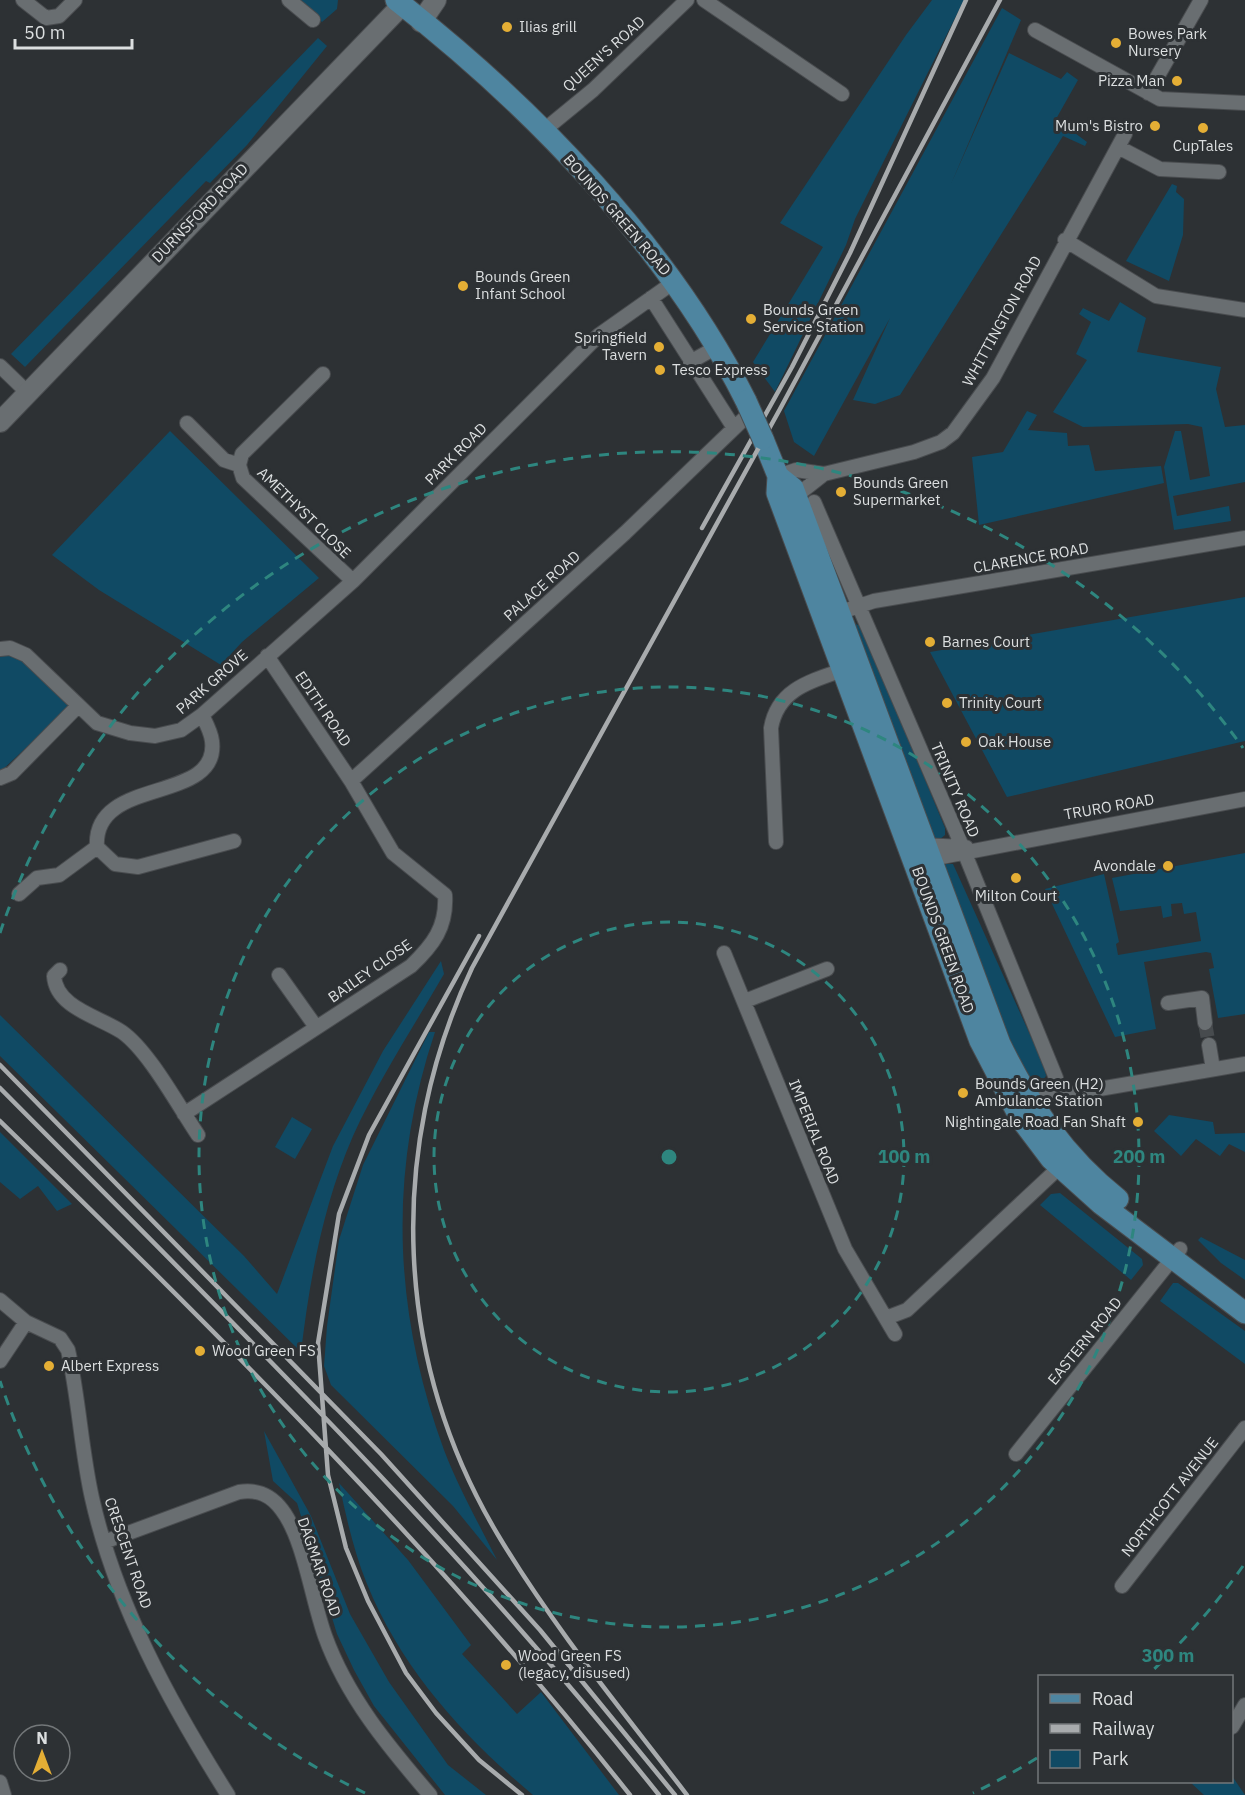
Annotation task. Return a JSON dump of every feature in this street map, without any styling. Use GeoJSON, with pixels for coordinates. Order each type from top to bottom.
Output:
{"type":"FeatureCollection","features":[{"type":"Feature","properties":{"kind":"main road"},"geometry":{"type":"LineString","coordinates":[[421,22],[436,0]]}},
{"type":"Feature","properties":{"kind":"main road","name":"BOUNDS GREEN ROAD"},"geometry":{"type":"LineString","coordinates":[[399,2],[468,60],[543,131],[592,184],[674,282],[717,347],[744,415],[776,471],[805,499],[841,611],[850,668],[919,852],[980,1041],[1015,1093],[1033,1137],[1065,1162],[1101,1204],[1245,1297]]}},
{"type":"Feature","properties":{"kind":"main road","name":"DURNSFORD ROAD"},"geometry":{"type":"LineString","coordinates":[[0,422],[399,2]]}},
{"type":"Feature","properties":{"kind":"main road","name":"BOUNDS GREEN ROAD"},"geometry":{"type":"LineString","coordinates":[[776,471],[777,493],[841,611]]}},
{"type":"Feature","properties":{"kind":"main road","name":"BOUNDS GREEN ROAD"},"geometry":{"type":"LineString","coordinates":[[1176,1253],[1245,1313]]}},
{"type":"Feature","properties":{"kind":"street"},"geometry":{"type":"LineString","coordinates":[[23,0],[46,18],[59,16],[75,0]]}},
{"type":"Feature","properties":{"kind":"street"},"geometry":{"type":"LineString","coordinates":[[290,0],[313,20]]}},
{"type":"Feature","properties":{"kind":"street","name":"QUEEN'S ROAD"},"geometry":{"type":"LineString","coordinates":[[543,131],[588,94],[687,0]]}},
{"type":"Feature","properties":{"kind":"street"},"geometry":{"type":"LineString","coordinates":[[704,0],[843,94]]}},
{"type":"Feature","properties":{"kind":"street"},"geometry":{"type":"LineString","coordinates":[[1148,93],[1201,0]]}},
{"type":"Feature","properties":{"kind":"street"},"geometry":{"type":"LineString","coordinates":[[1035,30],[1148,93],[1168,101],[1245,103]]}},
{"type":"Feature","properties":{"kind":"street","name":"WHITTINGTON ROAD"},"geometry":{"type":"LineString","coordinates":[[776,471],[796,470],[824,474],[914,452],[941,442],[953,432],[993,378],[1065,240],[1125,134]]}},
{"type":"Feature","properties":{"kind":"street"},"geometry":{"type":"LineString","coordinates":[[1118,147],[1160,169],[1219,172]]}},
{"type":"Feature","properties":{"kind":"street"},"geometry":{"type":"LineString","coordinates":[[1065,240],[1156,296],[1245,310]]}},
{"type":"Feature","properties":{"kind":"street","name":"PARK ROAD"},"geometry":{"type":"LineString","coordinates":[[267,656],[353,581],[599,335],[674,282]]}},
{"type":"Feature","properties":{"kind":"street"},"geometry":{"type":"LineString","coordinates":[[651,298],[690,362],[744,415]]}},
{"type":"Feature","properties":{"kind":"street"},"geometry":{"type":"LineString","coordinates":[[690,362],[717,347]]}},
{"type":"Feature","properties":{"kind":"street"},"geometry":{"type":"LineString","coordinates":[[0,366],[28,393]]}},
{"type":"Feature","properties":{"kind":"street","name":"AMETHYST CLOSE"},"geometry":{"type":"LineString","coordinates":[[323,374],[242,454],[238,465],[243,478],[266,502],[353,581]]}},
{"type":"Feature","properties":{"kind":"street","name":"PALACE ROAD"},"geometry":{"type":"LineString","coordinates":[[351,781],[643,517],[744,415]]}},
{"type":"Feature","properties":{"kind":"street","name":"AMETHYST CLOSE"},"geometry":{"type":"LineString","coordinates":[[188,423],[224,460],[238,465]]}},
{"type":"Feature","properties":{"kind":"street","name":"WHITTINGTON ROAD"},"geometry":{"type":"LineString","coordinates":[[805,499],[824,474]]}},
{"type":"Feature","properties":{"kind":"street","name":"CLARENCE ROAD"},"geometry":{"type":"LineString","coordinates":[[841,611],[1245,538]]}},
{"type":"Feature","properties":{"kind":"street","name":"TRINITY ROAD"},"geometry":{"type":"LineString","coordinates":[[841,611],[960,848],[1056,1078],[1057,1094]]}},
{"type":"Feature","properties":{"kind":"street","name":"PARK GROVE"},"geometry":{"type":"LineString","coordinates":[[0,649],[10,648],[26,655],[97,723],[130,733],[155,736],[181,730],[202,715],[267,656]]}},
{"type":"Feature","properties":{"kind":"street","name":"EDITH ROAD"},"geometry":{"type":"LineString","coordinates":[[267,656],[351,781]]}},
{"type":"Feature","properties":{"kind":"street"},"geometry":{"type":"LineString","coordinates":[[776,842],[771,728],[774,712],[793,689],[850,668]]}},
{"type":"Feature","properties":{"kind":"street"},"geometry":{"type":"LineString","coordinates":[[0,778],[12,772],[78,706]]}},
{"type":"Feature","properties":{"kind":"street"},"geometry":{"type":"LineString","coordinates":[[19,894],[37,878],[59,875],[97,846],[100,824],[116,807],[126,801],[174,786],[208,765],[213,740],[202,715]]}},
{"type":"Feature","properties":{"kind":"street","name":"BAILEY CLOSE"},"geometry":{"type":"LineString","coordinates":[[184,1114],[411,966],[431,947],[444,920],[445,895],[393,853],[351,781]]}},
{"type":"Feature","properties":{"kind":"street","name":"TRURO ROAD"},"geometry":{"type":"LineString","coordinates":[[919,852],[978,848],[1245,799]]}},
{"type":"Feature","properties":{"kind":"street"},"geometry":{"type":"LineString","coordinates":[[97,846],[115,864],[138,867],[234,841]]}},
{"type":"Feature","properties":{"kind":"street","name":"IMPERIAL ROAD"},"geometry":{"type":"LineString","coordinates":[[724,953],[841,1240],[864,1284],[895,1334]]}},
{"type":"Feature","properties":{"kind":"street"},"geometry":{"type":"LineString","coordinates":[[745,1002],[827,969]]}},
{"type":"Feature","properties":{"kind":"street"},"geometry":{"type":"LineString","coordinates":[[60,970],[54,976],[55,984],[60,992],[81,1010],[113,1026],[132,1040],[198,1135]]}},
{"type":"Feature","properties":{"kind":"street"},"geometry":{"type":"LineString","coordinates":[[279,975],[316,1027]]}},
{"type":"Feature","properties":{"kind":"street"},"geometry":{"type":"LineString","coordinates":[[1168,1003],[1202,998],[1205,1023]]}},
{"type":"Feature","properties":{"kind":"street"},"geometry":{"type":"LineString","coordinates":[[1209,1045],[1213,1070]]}},
{"type":"Feature","properties":{"kind":"street"},"geometry":{"type":"LineString","coordinates":[[1015,1093],[1070,1094],[1245,1064]]}},
{"type":"Feature","properties":{"kind":"street"},"geometry":{"type":"LineString","coordinates":[[886,1318],[907,1310],[1065,1162]]}},
{"type":"Feature","properties":{"kind":"street","name":"EASTERN ROAD"},"geometry":{"type":"LineString","coordinates":[[1016,1454],[1176,1253]]}},
{"type":"Feature","properties":{"kind":"street","name":"CRESCENT ROAD"},"geometry":{"type":"LineString","coordinates":[[0,1300],[27,1322],[60,1338],[68,1350],[83,1455],[104,1542],[146,1653],[228,1795]]}},
{"type":"Feature","properties":{"kind":"street"},"geometry":{"type":"LineString","coordinates":[[0,1361],[27,1322]]}},
{"type":"Feature","properties":{"kind":"street","name":"NORTHCOTT AVENUE"},"geometry":{"type":"LineString","coordinates":[[1122,1586],[1245,1428]]}},
{"type":"Feature","properties":{"kind":"street","name":"DAGMAR ROAD"},"geometry":{"type":"LineString","coordinates":[[104,1542],[239,1492],[251,1490],[264,1493],[282,1511],[296,1538],[325,1636],[347,1688],[388,1746],[430,1795]]}},
{"type":"Feature","properties":{"kind":"street"},"geometry":{"type":"LineString","coordinates":[[1233,1725],[1245,1705]]}},
{"type":"Feature","properties":{"kind":"street"},"geometry":{"type":"LineString","coordinates":[[0,1782],[4,1795]]}},
{"type":"Feature","properties":{"kind":"green space"},"geometry":{"type":"Polygon","coordinates":[[[296,0],[338,0],[337,9],[322,22],[296,0]]]}},
{"type":"Feature","properties":{"kind":"green space"},"geometry":{"type":"Polygon","coordinates":[[[932,0],[964,0],[855,219],[846,245],[775,392],[753,362],[823,247],[780,223],[932,0]]]}},
{"type":"Feature","properties":{"kind":"green space"},"geometry":{"type":"Polygon","coordinates":[[[1002,8],[1021,20],[951,184],[1009,53],[1061,79],[1067,72],[1078,80],[1056,119],[1087,142],[1085,146],[1063,136],[900,395],[875,404],[853,400],[890,318],[814,456],[794,442],[784,411],[1002,8]]]}},
{"type":"Feature","properties":{"kind":"green space"},"geometry":{"type":"Polygon","coordinates":[[[318,38],[327,46],[247,145],[210,183],[206,181],[25,367],[11,354],[318,38]]]}},
{"type":"Feature","properties":{"kind":"green space"},"geometry":{"type":"Polygon","coordinates":[[[1172,184],[1177,186],[1176,192],[1184,199],[1183,235],[1169,281],[1126,261],[1172,184]]]}},
{"type":"Feature","properties":{"kind":"green space"},"geometry":{"type":"Polygon","coordinates":[[[1120,302],[1146,318],[1137,352],[1221,367],[1216,389],[1225,427],[1245,425],[1245,482],[1173,496],[1177,516],[1229,506],[1231,521],[1174,530],[1164,467],[1175,431],[1181,431],[1190,480],[1210,476],[1202,427],[1188,424],[1083,427],[1053,412],[1087,360],[1076,354],[1091,322],[1079,314],[1083,308],[1109,321],[1120,302]]]}},
{"type":"Feature","properties":{"kind":"green space"},"geometry":{"type":"Polygon","coordinates":[[[1027,411],[1037,415],[1028,430],[1067,433],[1068,446],[1089,445],[1095,471],[1161,466],[1164,483],[979,525],[972,457],[1003,452],[1027,411]]]}},
{"type":"Feature","properties":{"kind":"green space"},"geometry":{"type":"Polygon","coordinates":[[[170,431],[319,578],[242,642],[221,665],[99,590],[52,555],[170,431]]]}},
{"type":"Feature","properties":{"kind":"green space"},"geometry":{"type":"Polygon","coordinates":[[[1245,597],[1245,741],[1007,797],[930,652],[1245,597]]]}},
{"type":"Feature","properties":{"kind":"green space"},"geometry":{"type":"Polygon","coordinates":[[[856,624],[862,627],[945,828],[945,835],[939,840],[932,840],[853,626],[856,624]]]}},
{"type":"Feature","properties":{"kind":"green space"},"geometry":{"type":"Polygon","coordinates":[[[10,654],[25,658],[71,706],[0,772],[0,655],[10,654]]]}},
{"type":"Feature","properties":{"kind":"green space"},"geometry":{"type":"Polygon","coordinates":[[[1245,853],[1245,1014],[1218,1018],[1209,969],[1214,968],[1211,953],[1144,962],[1156,1029],[1115,1037],[1045,889],[1104,874],[1119,942],[1116,944],[1118,955],[1201,941],[1196,912],[1184,914],[1182,903],[1171,904],[1172,916],[1163,918],[1161,906],[1120,911],[1112,878],[1245,853]]]}},
{"type":"Feature","properties":{"kind":"green space"},"geometry":{"type":"Polygon","coordinates":[[[946,864],[953,864],[1045,1068],[1046,1076],[1039,1085],[1032,1085],[1022,1072],[941,874],[946,864]]]}},
{"type":"Feature","properties":{"kind":"green space"},"geometry":{"type":"Polygon","coordinates":[[[441,961],[444,974],[374,1095],[353,1136],[333,1188],[319,1242],[301,1352],[0,1056],[0,1015],[244,1256],[277,1294],[333,1146],[383,1051],[441,961]]]}},
{"type":"Feature","properties":{"kind":"green space"},"geometry":{"type":"Polygon","coordinates":[[[429,1032],[435,1032],[420,1084],[409,1137],[404,1189],[403,1241],[406,1294],[414,1346],[427,1398],[444,1450],[462,1492],[497,1560],[453,1506],[331,1385],[324,1366],[339,1240],[363,1165],[429,1032]]]}},
{"type":"Feature","properties":{"kind":"green space"},"geometry":{"type":"Polygon","coordinates":[[[1169,1115],[1213,1122],[1215,1134],[1245,1133],[1245,1152],[1229,1144],[1220,1156],[1196,1139],[1181,1156],[1154,1131],[1169,1115]]]}},
{"type":"Feature","properties":{"kind":"green space"},"geometry":{"type":"Polygon","coordinates":[[[292,1117],[312,1129],[295,1159],[275,1147],[292,1117]]]}},
{"type":"Feature","properties":{"kind":"green space"},"geometry":{"type":"Polygon","coordinates":[[[0,1132],[72,1204],[57,1211],[38,1186],[20,1199],[0,1182],[0,1132]]]}},
{"type":"Feature","properties":{"kind":"green space"},"geometry":{"type":"Polygon","coordinates":[[[1060,1193],[1142,1259],[1143,1265],[1131,1280],[1040,1205],[1051,1194],[1060,1193]]]}},
{"type":"Feature","properties":{"kind":"green space"},"geometry":{"type":"Polygon","coordinates":[[[1201,1237],[1245,1260],[1245,1280],[1221,1263],[1198,1240],[1201,1237]]]}},
{"type":"Feature","properties":{"kind":"green space"},"geometry":{"type":"Polygon","coordinates":[[[1173,1283],[1178,1283],[1245,1331],[1245,1364],[1160,1301],[1173,1283]]]}},
{"type":"Feature","properties":{"kind":"green space"},"geometry":{"type":"Polygon","coordinates":[[[264,1431],[311,1516],[350,1614],[389,1682],[448,1765],[486,1795],[445,1795],[374,1706],[337,1634],[297,1503],[273,1481],[264,1431]]]}},
{"type":"Feature","properties":{"kind":"green space"},"geometry":{"type":"Polygon","coordinates":[[[339,1483],[408,1560],[471,1645],[462,1654],[517,1714],[541,1692],[619,1795],[533,1795],[507,1773],[459,1725],[417,1673],[381,1615],[358,1560],[339,1483]]]}},
{"type":"Feature","properties":{"kind":"green space"},"geometry":{"type":"Polygon","coordinates":[[[1233,1777],[1245,1795],[1204,1795],[1191,1783],[1233,1783],[1233,1777]]]}},
{"type":"Feature","properties":{"kind":"tunnel"},"geometry":{"type":"LineString","coordinates":[[1205,1023],[1209,1045]]}},
{"type":"Feature","properties":{"kind":"railway"},"geometry":{"type":"LineString","coordinates":[[702,528],[792,367],[850,253],[966,0]]}},
{"type":"Feature","properties":{"kind":"railway"},"geometry":{"type":"LineString","coordinates":[[687,1795],[589,1668],[519,1569],[498,1535],[463,1468],[438,1399],[421,1327],[414,1254],[415,1182],[425,1109],[444,1037],[472,968],[780,409],[1000,0]]}},
{"type":"Feature","properties":{"kind":"railway"},"geometry":{"type":"LineString","coordinates":[[479,936],[369,1135],[339,1214],[318,1343],[328,1475],[346,1548],[368,1601],[406,1673],[436,1713],[479,1760],[522,1795]]}},
{"type":"Feature","properties":{"kind":"railway"},"geometry":{"type":"LineString","coordinates":[[0,1065],[381,1454],[540,1630],[675,1795]]}},
{"type":"Feature","properties":{"kind":"railway"},"geometry":{"type":"LineString","coordinates":[[0,1088],[255,1346],[422,1520],[582,1701],[659,1795]]}},
{"type":"Feature","properties":{"kind":"railway"},"geometry":{"type":"LineString","coordinates":[[0,1121],[246,1365],[405,1532],[482,1618],[630,1795]]}},
{"type":"Feature","properties":{"kind":"place","name":"Ilias grill"},"geometry":{"type":"Point","coordinates":[507,27]}},
{"type":"Feature","properties":{"kind":"place","name":"Bowes Park Nursery"},"geometry":{"type":"Point","coordinates":[1116,43]}},
{"type":"Feature","properties":{"kind":"place","name":"Pizza Man"},"geometry":{"type":"Point","coordinates":[1177,81]}},
{"type":"Feature","properties":{"kind":"place","name":"Mum's Bistro"},"geometry":{"type":"Point","coordinates":[1155,126]}},
{"type":"Feature","properties":{"kind":"place","name":"CupTales"},"geometry":{"type":"Point","coordinates":[1203,128]}},
{"type":"Feature","properties":{"kind":"place","name":"Bounds Green Infant School"},"geometry":{"type":"Point","coordinates":[463,286]}},
{"type":"Feature","properties":{"kind":"place","name":"Bounds Green Service Station"},"geometry":{"type":"Point","coordinates":[751,319]}},
{"type":"Feature","properties":{"kind":"place","name":"Springfield Tavern"},"geometry":{"type":"Point","coordinates":[659,347]}},
{"type":"Feature","properties":{"kind":"place","name":"Tesco Express"},"geometry":{"type":"Point","coordinates":[660,370]}},
{"type":"Feature","properties":{"kind":"place","name":"Bounds Green Supermarket"},"geometry":{"type":"Point","coordinates":[841,492]}},
{"type":"Feature","properties":{"kind":"place","name":"Barnes Court"},"geometry":{"type":"Point","coordinates":[930,642]}},
{"type":"Feature","properties":{"kind":"place","name":"Trinity Court"},"geometry":{"type":"Point","coordinates":[947,703]}},
{"type":"Feature","properties":{"kind":"place","name":"Oak House"},"geometry":{"type":"Point","coordinates":[966,742]}},
{"type":"Feature","properties":{"kind":"place","name":"Avondale"},"geometry":{"type":"Point","coordinates":[1168,866]}},
{"type":"Feature","properties":{"kind":"place","name":"Milton Court"},"geometry":{"type":"Point","coordinates":[1016,878]}},
{"type":"Feature","properties":{"kind":"place","name":"Bounds Green (H2) Ambulance Station"},"geometry":{"type":"Point","coordinates":[963,1093]}},
{"type":"Feature","properties":{"kind":"place","name":"Nightingale Road Fan Shaft"},"geometry":{"type":"Point","coordinates":[1138,1122]}},
{"type":"Feature","properties":{"kind":"place","name":"Wood Green FS"},"geometry":{"type":"Point","coordinates":[200,1351]}},
{"type":"Feature","properties":{"kind":"place","name":"Albert Express"},"geometry":{"type":"Point","coordinates":[49,1366]}},
{"type":"Feature","properties":{"kind":"place","name":"Wood Green FS (legacy, disused)"},"geometry":{"type":"Point","coordinates":[506,1665]}}]}
